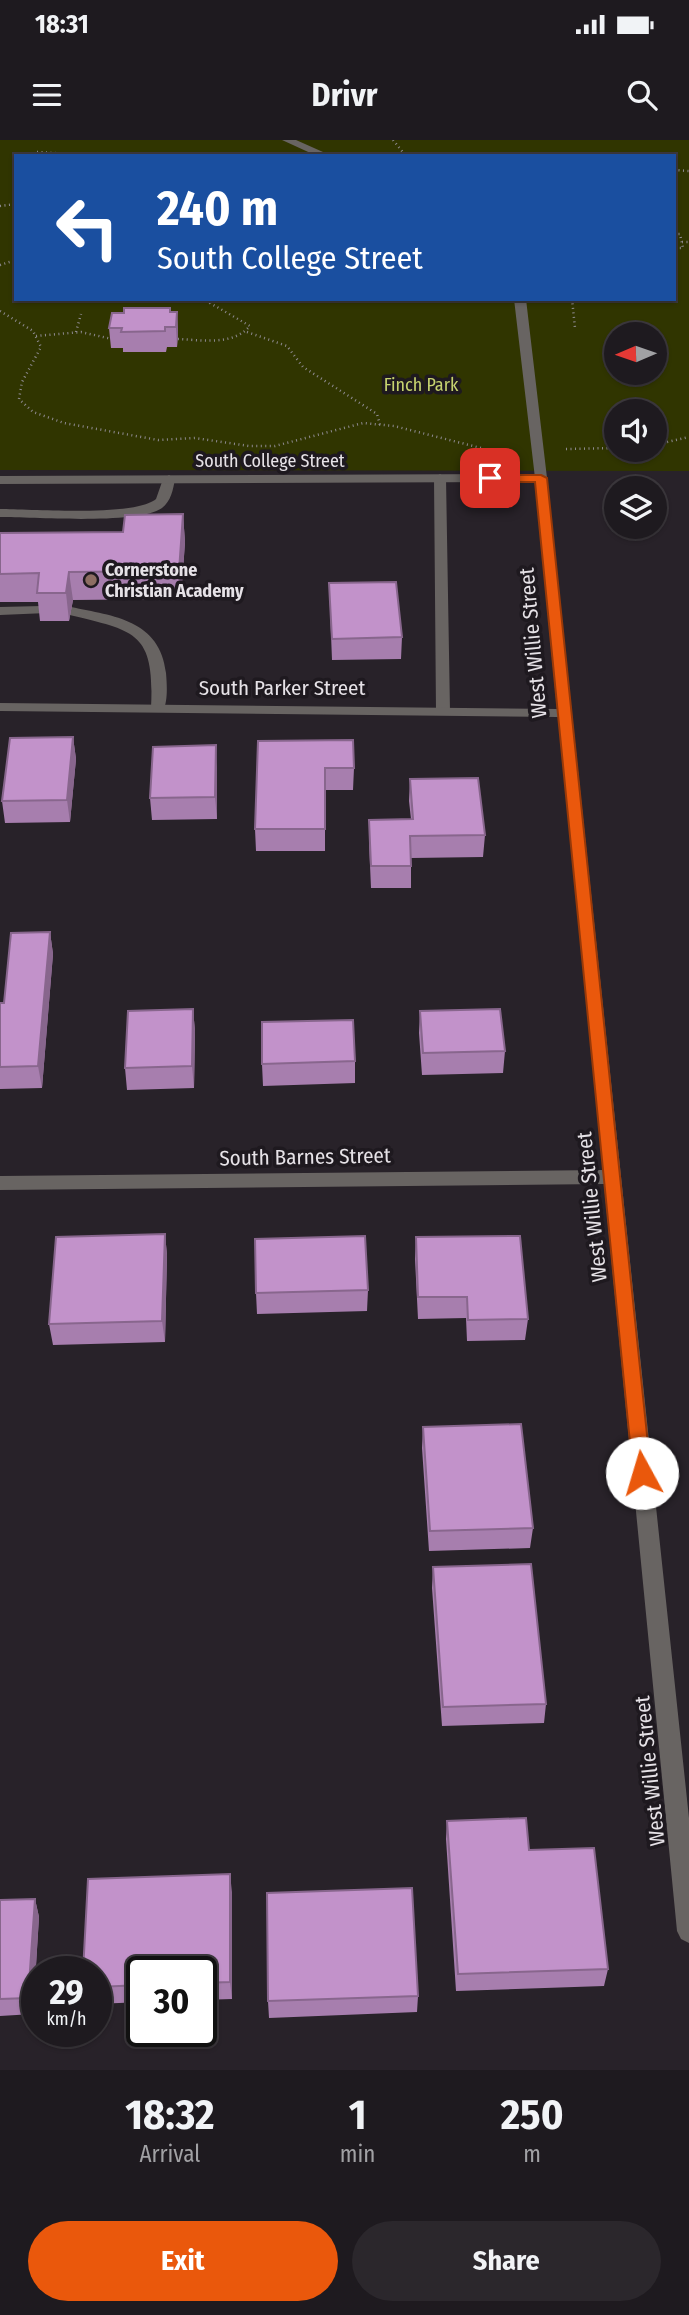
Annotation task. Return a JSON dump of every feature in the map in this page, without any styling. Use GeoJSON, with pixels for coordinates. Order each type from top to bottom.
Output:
{"type":"FeatureCollection","features":[{"type":"Feature","properties":{"kind":"street"},"geometry":{"type":"LineString","coordinates":[[286,140],[322,154]]}},
{"type":"Feature","properties":{"kind":"street","name":"West Willie Street"},"geometry":{"type":"LineString","coordinates":[[520,301],[541,478],[689,1931]]}},
{"type":"Feature","properties":{"kind":"street"},"geometry":{"type":"LineString","coordinates":[[440,478],[443,711]]}},
{"type":"Feature","properties":{"kind":"street","name":"South College Street"},"geometry":{"type":"LineString","coordinates":[[0,480],[541,478]]}},
{"type":"Feature","properties":{"kind":"street"},"geometry":{"type":"LineString","coordinates":[[0,513],[129,511],[153,508],[165,498],[169,479]]}},
{"type":"Feature","properties":{"kind":"street"},"geometry":{"type":"LineString","coordinates":[[0,611],[42,610]]}},
{"type":"Feature","properties":{"kind":"street"},"geometry":{"type":"LineString","coordinates":[[71,611],[129,625],[150,639],[162,677],[158,708]]}},
{"type":"Feature","properties":{"kind":"street","name":"South Parker Street"},"geometry":{"type":"LineString","coordinates":[[0,707],[563,713]]}},
{"type":"Feature","properties":{"kind":"street","name":"South Barnes Street"},"geometry":{"type":"LineString","coordinates":[[0,1183],[611,1177]]}},
{"type":"Feature","properties":{"kind":"path"},"geometry":{"type":"LineString","coordinates":[[393,140],[404,154]]}},
{"type":"Feature","properties":{"kind":"path"},"geometry":{"type":"LineString","coordinates":[[37,152],[70,154]]}},
{"type":"Feature","properties":{"kind":"path"},"geometry":{"type":"LineString","coordinates":[[676,234],[680,234],[682,242],[682,248],[676,248]]}},
{"type":"Feature","properties":{"kind":"path"},"geometry":{"type":"LineString","coordinates":[[682,242],[689,242]]}},
{"type":"Feature","properties":{"kind":"path"},"geometry":{"type":"LineString","coordinates":[[178,339],[239,337],[247,332],[250,326],[245,319],[218,310],[210,301]]}},
{"type":"Feature","properties":{"kind":"path"},"geometry":{"type":"LineString","coordinates":[[572,301],[575,328]]}},
{"type":"Feature","properties":{"kind":"path"},"geometry":{"type":"LineString","coordinates":[[0,311],[33,331],[41,347],[22,382],[19,398],[33,412],[64,423],[158,440],[195,438],[275,446],[363,423],[491,450]]}},
{"type":"Feature","properties":{"kind":"path"},"geometry":{"type":"LineString","coordinates":[[76,332],[81,314]]}},
{"type":"Feature","properties":{"kind":"path"},"geometry":{"type":"LineString","coordinates":[[36,336],[76,332],[112,339]]}},
{"type":"Feature","properties":{"kind":"path"},"geometry":{"type":"LineString","coordinates":[[247,332],[288,346],[303,367],[377,414],[380,425]]}},
{"type":"Feature","properties":{"kind":"path"},"geometry":{"type":"LineString","coordinates":[[667,442],[689,437]]}},
{"type":"Feature","properties":{"kind":"path"},"geometry":{"type":"LineString","coordinates":[[567,449],[604,448]]}},
{"type":"Feature","properties":{"kind":"green space","name":"Finch Park"},"geometry":{"type":"Polygon","coordinates":[[[0,140],[689,140],[689,471],[0,470],[0,140]]]}},
{"type":"Feature","properties":{"kind":"building"},"geometry":{"type":"Polygon","coordinates":[[[124,308],[170,308],[170,312],[177,312],[176,327],[165,327],[165,331],[121,332],[122,328],[109,328],[112,313],[124,313],[124,308]]]}},
{"type":"Feature","properties":{"kind":"building"},"geometry":{"type":"Polygon","coordinates":[[[183,514],[179,571],[69,572],[66,593],[37,593],[39,573],[0,574],[0,533],[123,532],[125,515],[183,514]]]}},
{"type":"Feature","properties":{"kind":"building"},"geometry":{"type":"Polygon","coordinates":[[[396,582],[402,637],[332,639],[329,583],[396,582]]]}},
{"type":"Feature","properties":{"kind":"building"},"geometry":{"type":"Polygon","coordinates":[[[73,737],[67,800],[2,801],[10,738],[73,737]]]}},
{"type":"Feature","properties":{"kind":"building"},"geometry":{"type":"Polygon","coordinates":[[[353,740],[354,768],[325,768],[325,829],[255,829],[258,741],[353,740]]]}},
{"type":"Feature","properties":{"kind":"building"},"geometry":{"type":"Polygon","coordinates":[[[216,745],[215,797],[150,798],[153,747],[216,745]]]}},
{"type":"Feature","properties":{"kind":"building"},"geometry":{"type":"Polygon","coordinates":[[[478,778],[485,835],[410,836],[411,866],[371,866],[369,820],[413,819],[410,779],[478,778]]]}},
{"type":"Feature","properties":{"kind":"building"},"geometry":{"type":"Polygon","coordinates":[[[50,932],[38,1066],[0,1067],[0,1003],[4,1003],[11,933],[50,932]]]}},
{"type":"Feature","properties":{"kind":"building"},"geometry":{"type":"Polygon","coordinates":[[[193,1009],[192,1066],[125,1068],[128,1011],[193,1009]]]}},
{"type":"Feature","properties":{"kind":"building"},"geometry":{"type":"Polygon","coordinates":[[[500,1009],[505,1051],[423,1053],[420,1011],[500,1009]]]}},
{"type":"Feature","properties":{"kind":"building"},"geometry":{"type":"Polygon","coordinates":[[[353,1020],[355,1061],[262,1064],[262,1022],[353,1020]]]}},
{"type":"Feature","properties":{"kind":"building"},"geometry":{"type":"Polygon","coordinates":[[[165,1234],[162,1321],[49,1324],[56,1237],[165,1234]]]}},
{"type":"Feature","properties":{"kind":"building"},"geometry":{"type":"Polygon","coordinates":[[[365,1236],[368,1290],[256,1293],[255,1239],[365,1236]]]}},
{"type":"Feature","properties":{"kind":"building"},"geometry":{"type":"Polygon","coordinates":[[[520,1236],[528,1319],[468,1320],[467,1297],[418,1297],[416,1237],[520,1236]]]}},
{"type":"Feature","properties":{"kind":"building"},"geometry":{"type":"Polygon","coordinates":[[[521,1424],[533,1528],[430,1531],[423,1427],[521,1424]]]}},
{"type":"Feature","properties":{"kind":"building"},"geometry":{"type":"Polygon","coordinates":[[[531,1564],[546,1704],[443,1707],[433,1567],[531,1564]]]}},
{"type":"Feature","properties":{"kind":"building"},"geometry":{"type":"Polygon","coordinates":[[[526,1818],[529,1850],[594,1848],[608,1969],[458,1974],[447,1821],[526,1818]]]}},
{"type":"Feature","properties":{"kind":"building"},"geometry":{"type":"Polygon","coordinates":[[[230,1874],[230,1982],[217,1982],[217,1956],[126,1956],[126,1986],[112,1986],[112,1956],[84,1956],[88,1879],[230,1874]]]}},
{"type":"Feature","properties":{"kind":"building"},"geometry":{"type":"Polygon","coordinates":[[[412,1888],[418,1996],[268,2001],[267,1893],[412,1888]]]}},
{"type":"Feature","properties":{"kind":"building"},"geometry":{"type":"Polygon","coordinates":[[[35,1899],[31,1956],[21,1956],[21,1998],[0,1999],[0,1900],[35,1899]]]}},
{"type":"Feature","properties":{"kind":"place","name":"Cornerstone Christian Academy"},"geometry":{"type":"Point","coordinates":[91,580]}},
{"type":"Feature","properties":{"kind":"route"},"geometry":{"type":"LineString","coordinates":[[490,478],[541,478],[642,1473]]}}]}
